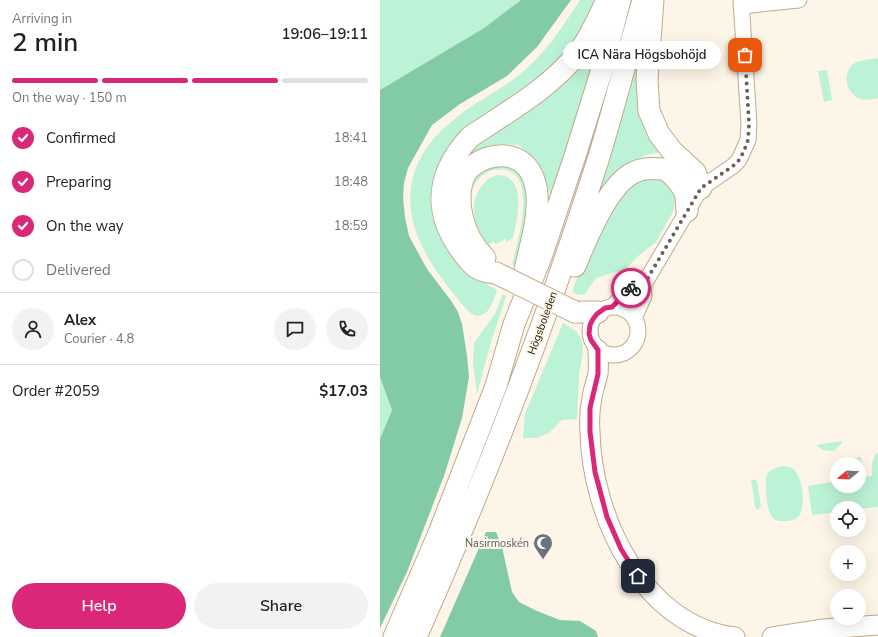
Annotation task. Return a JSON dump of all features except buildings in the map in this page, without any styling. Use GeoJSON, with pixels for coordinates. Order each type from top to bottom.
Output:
{"type":"FeatureCollection","features":[{"type":"Feature","properties":{"kind":"main road"},"geometry":{"type":"LineString","coordinates":[[600,316],[575,312],[496,273],[482,272],[472,265],[451,236],[442,209],[442,195],[445,177],[459,151],[470,137],[540,90],[578,54],[607,0]]}},
{"type":"Feature","properties":{"kind":"main road"},"geometry":{"type":"LineString","coordinates":[[514,324],[541,257],[575,156],[603,66],[620,0]]}},
{"type":"Feature","properties":{"kind":"main road","name":"Högsboleden"},"geometry":{"type":"LineString","coordinates":[[416,637],[450,560],[520,385],[598,160],[643,0]]}},
{"type":"Feature","properties":{"kind":"main road"},"geometry":{"type":"LineString","coordinates":[[653,0],[646,80],[649,111],[659,134],[672,151],[695,172],[701,188]]}},
{"type":"Feature","properties":{"kind":"main road"},"geometry":{"type":"LineString","coordinates":[[394,637],[438,534],[496,386],[514,324],[534,227],[537,194],[528,168],[514,157],[503,155],[483,160],[471,167],[466,174],[460,196],[464,223],[470,239],[476,249],[489,262],[496,273]]}},
{"type":"Feature","properties":{"kind":"main road"},"geometry":{"type":"LineString","coordinates":[[552,295],[567,285],[595,222],[614,189],[634,172],[650,168],[665,170],[673,177],[685,192],[687,211]]}},
{"type":"Feature","properties":{"kind":"street"},"geometry":{"type":"LineString","coordinates":[[634,318],[644,296],[643,286],[701,188],[733,166],[739,160],[748,140],[749,124],[741,3],[799,0]]}},
{"type":"Feature","properties":{"kind":"street"},"geometry":{"type":"LineString","coordinates":[[600,316],[625,310],[634,318],[638,331],[634,344],[626,352],[619,355],[604,352],[591,340],[600,316],[631,288],[643,286]]}},
{"type":"Feature","properties":{"kind":"street"},"geometry":{"type":"LineString","coordinates":[[604,352],[590,408],[591,451],[601,498],[621,549],[643,583],[661,601],[682,618],[720,634],[735,637]]}},
{"type":"Feature","properties":{"kind":"street"},"geometry":{"type":"LineString","coordinates":[[772,637],[824,629],[878,625]]}},
{"type":"Feature","properties":{"kind":"green space"},"geometry":{"type":"Polygon","coordinates":[[[380,0],[521,0],[484,28],[380,90],[380,0]]]}},
{"type":"Feature","properties":{"kind":"green space"},"geometry":{"type":"Polygon","coordinates":[[[521,0],[571,0],[537,47],[507,76],[460,104],[432,125],[408,168],[404,183],[403,197],[409,236],[427,269],[458,312],[462,324],[469,377],[462,418],[444,476],[407,572],[380,628],[380,439],[392,410],[380,377],[380,90],[484,28],[521,0]]]}},
{"type":"Feature","properties":{"kind":"green space"},"geometry":{"type":"Polygon","coordinates":[[[580,0],[599,0],[591,17],[555,68],[457,139],[479,280],[497,290],[493,302],[487,312],[478,316],[467,310],[442,279],[433,266],[419,239],[413,220],[410,201],[412,182],[417,165],[426,148],[439,133],[456,118],[514,79],[533,62],[558,32],[580,0]]]}},
{"type":"Feature","properties":{"kind":"green space"},"geometry":{"type":"Polygon","coordinates":[[[603,30],[552,195],[547,189],[544,173],[530,155],[519,145],[499,144],[467,157],[480,142],[510,120],[549,96],[580,63],[603,30]]]}},
{"type":"Feature","properties":{"kind":"green space"},"geometry":{"type":"Polygon","coordinates":[[[639,52],[673,158],[659,153],[649,154],[639,158],[621,174],[592,209],[639,52]]]}},
{"type":"Feature","properties":{"kind":"green space"},"geometry":{"type":"Polygon","coordinates":[[[876,58],[878,59],[878,98],[862,100],[851,93],[847,84],[847,74],[852,65],[857,62],[876,58]]]}},
{"type":"Feature","properties":{"kind":"green space"},"geometry":{"type":"Polygon","coordinates":[[[827,70],[832,100],[824,102],[818,71],[827,70]]]}},
{"type":"Feature","properties":{"kind":"green space"},"geometry":{"type":"Polygon","coordinates":[[[502,165],[519,171],[528,189],[528,216],[515,267],[512,264],[522,222],[523,205],[522,190],[518,178],[509,171],[490,171],[480,178],[471,192],[477,176],[481,172],[502,165]]]}},
{"type":"Feature","properties":{"kind":"green space"},"geometry":{"type":"Polygon","coordinates":[[[498,175],[507,177],[514,183],[518,200],[517,220],[513,238],[506,242],[506,239],[496,244],[493,241],[489,245],[483,240],[477,225],[474,214],[474,205],[480,188],[488,180],[498,175]]]}},
{"type":"Feature","properties":{"kind":"green space"},"geometry":{"type":"Polygon","coordinates":[[[647,178],[657,178],[667,183],[673,190],[675,200],[673,212],[656,242],[637,257],[624,271],[615,272],[596,278],[585,294],[578,295],[573,292],[573,288],[591,248],[608,215],[627,188],[647,178]]]}},
{"type":"Feature","properties":{"kind":"green space"},"geometry":{"type":"Polygon","coordinates":[[[503,294],[506,296],[491,342],[477,394],[473,363],[474,343],[495,314],[503,294]]]}},
{"type":"Feature","properties":{"kind":"green space"},"geometry":{"type":"Polygon","coordinates":[[[563,323],[577,332],[582,341],[583,353],[579,374],[577,419],[562,420],[550,432],[537,438],[523,438],[525,414],[563,323]]]}},
{"type":"Feature","properties":{"kind":"green space"},"geometry":{"type":"Polygon","coordinates":[[[380,377],[392,410],[380,439],[380,377]]]}},
{"type":"Feature","properties":{"kind":"green space"},"geometry":{"type":"Polygon","coordinates":[[[842,441],[834,451],[823,450],[816,445],[842,441]]]}},
{"type":"Feature","properties":{"kind":"green space"},"geometry":{"type":"Polygon","coordinates":[[[878,452],[878,507],[866,508],[866,501],[830,501],[830,513],[812,515],[808,486],[830,482],[830,493],[866,493],[866,477],[872,476],[873,460],[878,452]]]}},
{"type":"Feature","properties":{"kind":"green space"},"geometry":{"type":"Polygon","coordinates":[[[783,466],[792,468],[796,472],[801,484],[803,499],[801,513],[798,517],[780,521],[774,519],[770,514],[767,503],[766,479],[770,471],[783,466]]]}},
{"type":"Feature","properties":{"kind":"green space"},"geometry":{"type":"Polygon","coordinates":[[[751,480],[757,481],[761,507],[757,510],[755,506],[751,480]]]}},
{"type":"Feature","properties":{"kind":"green space"},"geometry":{"type":"Polygon","coordinates":[[[486,532],[496,532],[502,547],[512,592],[519,602],[560,620],[580,621],[596,631],[598,637],[440,637],[486,532]]]}},
{"type":"Feature","properties":{"kind":"way so far"},"geometry":{"type":"LineString","coordinates":[[631,288],[643,286],[650,271],[701,188],[733,166],[739,160],[744,151],[748,140],[749,124],[745,55]]}},
{"type":"Feature","properties":{"kind":"place","name":"ICA Nära Högsbohöjd"},"geometry":{"type":"Point","coordinates":[745,55]}},
{"type":"Feature","properties":{"kind":"place","name":"Nasirmoskén"},"geometry":{"type":"Point","coordinates":[543,560]}},
{"type":"Feature","properties":{"kind":"route"},"geometry":{"type":"LineString","coordinates":[[631,288],[612,307],[601,310],[590,325],[589,334],[598,350],[598,374],[590,408],[590,432],[591,451],[595,472],[607,517],[626,559],[638,576]]}}]}
